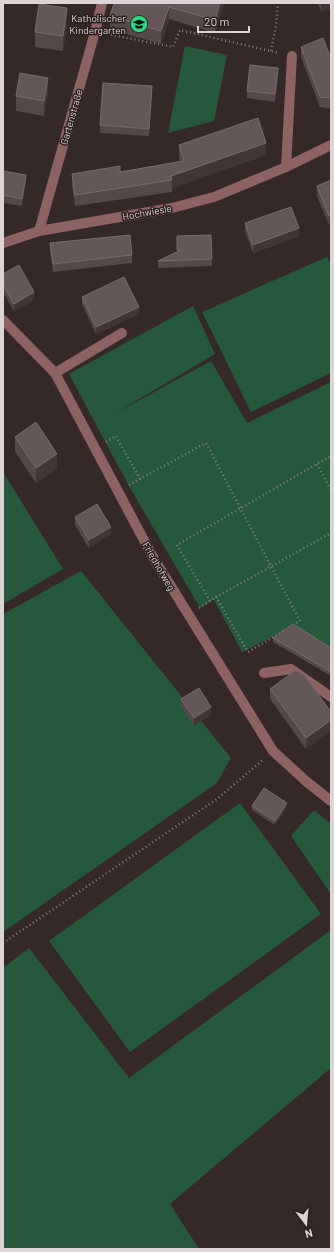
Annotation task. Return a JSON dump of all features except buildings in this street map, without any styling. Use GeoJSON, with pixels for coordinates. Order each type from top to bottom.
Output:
{"type":"FeatureCollection","features":[{"type":"Feature","properties":{"kind":"street","name":"Gartenstraße"},"geometry":{"type":"LineString","coordinates":[[39,232],[102,3]]}},
{"type":"Feature","properties":{"kind":"street"},"geometry":{"type":"LineString","coordinates":[[286,167],[292,56]]}},
{"type":"Feature","properties":{"kind":"street","name":"Hochwiesle"},"geometry":{"type":"LineString","coordinates":[[3,243],[39,232],[172,208],[214,197],[286,167],[331,145]]}},
{"type":"Feature","properties":{"kind":"street","name":"Friedhofweg"},"geometry":{"type":"LineString","coordinates":[[3,320],[55,373],[154,559],[273,751],[307,782],[329,796]]}},
{"type":"Feature","properties":{"kind":"street"},"geometry":{"type":"LineString","coordinates":[[55,373],[122,333]]}},
{"type":"Feature","properties":{"kind":"street"},"geometry":{"type":"LineString","coordinates":[[264,673],[291,669],[331,697]]}},
{"type":"Feature","properties":{"kind":"path"},"geometry":{"type":"LineString","coordinates":[[271,51],[276,26],[278,3]]}},
{"type":"Feature","properties":{"kind":"path"},"geometry":{"type":"LineString","coordinates":[[95,32],[173,47],[180,30],[292,56]]}},
{"type":"Feature","properties":{"kind":"path"},"geometry":{"type":"LineString","coordinates":[[95,448],[116,436],[140,479]]}},
{"type":"Feature","properties":{"kind":"path"},"geometry":{"type":"LineString","coordinates":[[118,491],[206,443],[300,621],[248,652],[216,597]]}},
{"type":"Feature","properties":{"kind":"path"},"geometry":{"type":"LineString","coordinates":[[210,601],[176,545],[331,456]]}},
{"type":"Feature","properties":{"kind":"path"},"geometry":{"type":"LineString","coordinates":[[316,464],[331,490]]}},
{"type":"Feature","properties":{"kind":"path"},"geometry":{"type":"LineString","coordinates":[[188,614],[331,533]]}},
{"type":"Feature","properties":{"kind":"path"},"geometry":{"type":"LineString","coordinates":[[3,943],[217,799],[273,751]]}},
{"type":"Feature","properties":{"kind":"green space"},"geometry":{"type":"Polygon","coordinates":[[[185,46],[227,55],[214,121],[168,133],[185,46]]]}},
{"type":"Feature","properties":{"kind":"green space"},"geometry":{"type":"Polygon","coordinates":[[[327,257],[331,265],[331,373],[251,412],[202,312],[327,257]]]}},
{"type":"Feature","properties":{"kind":"green space"},"geometry":{"type":"Polygon","coordinates":[[[193,306],[215,354],[112,415],[211,361],[247,423],[331,382],[331,648],[294,626],[242,652],[214,600],[200,608],[129,486],[69,374],[193,306]]]}},
{"type":"Feature","properties":{"kind":"green space"},"geometry":{"type":"Polygon","coordinates":[[[3,472],[63,569],[3,604],[3,472]]]}},
{"type":"Feature","properties":{"kind":"green space"},"geometry":{"type":"Polygon","coordinates":[[[81,571],[231,758],[217,783],[3,932],[3,614],[81,571]]]}},
{"type":"Feature","properties":{"kind":"green space"},"geometry":{"type":"Polygon","coordinates":[[[240,803],[321,914],[130,1052],[49,941],[240,803]]]}},
{"type":"Feature","properties":{"kind":"green space"},"geometry":{"type":"Polygon","coordinates":[[[314,810],[331,824],[331,894],[291,836],[314,810]]]}},
{"type":"Feature","properties":{"kind":"green space"},"geometry":{"type":"Polygon","coordinates":[[[331,930],[331,1068],[170,1204],[199,1249],[3,1249],[3,968],[29,948],[129,1078],[331,930]]]}},
{"type":"Feature","properties":{"kind":"place","name":"Katholischer Kindergarten"},"geometry":{"type":"Point","coordinates":[139,24]}}]}
